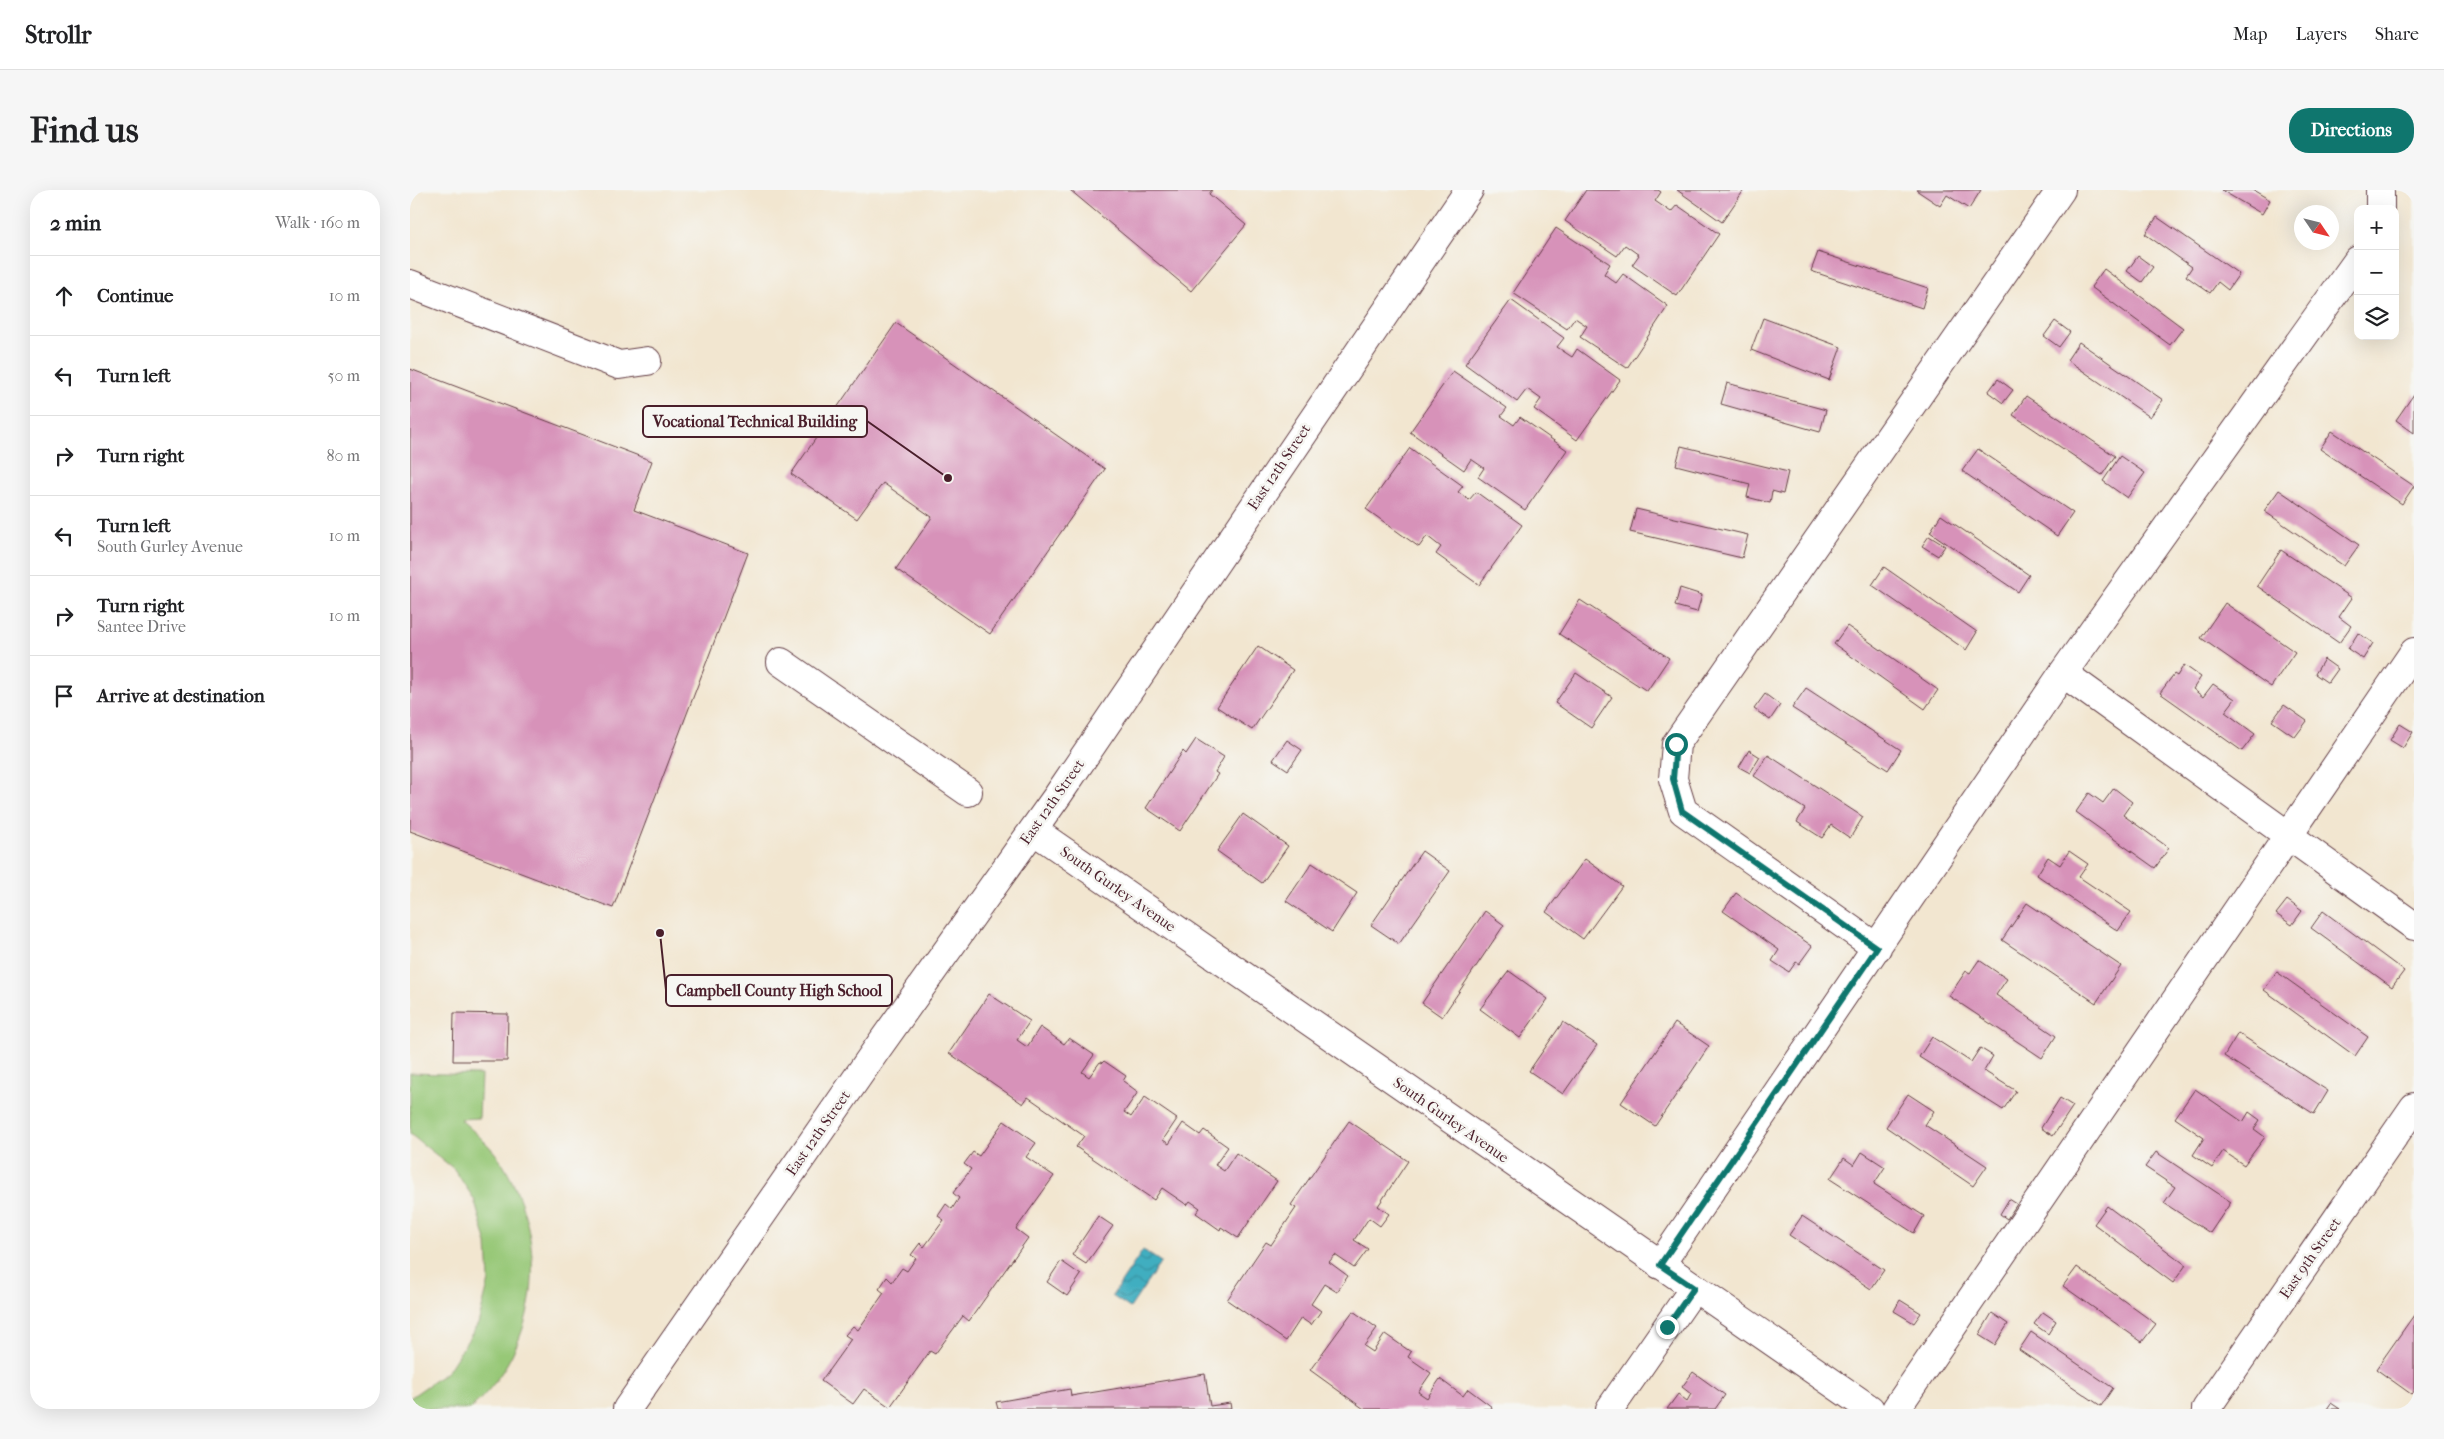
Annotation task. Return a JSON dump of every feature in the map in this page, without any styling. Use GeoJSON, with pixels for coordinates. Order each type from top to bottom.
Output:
{"type":"FeatureCollection","features":[{"type":"Feature","properties":{"kind":"street","name":"East 12th Street"},"geometry":{"type":"LineString","coordinates":[[627,1409],[877,1049],[1033,830],[1469,190]]}},
{"type":"Feature","properties":{"kind":"street"},"geometry":{"type":"LineString","coordinates":[[1877,948],[1682,811],[1673,779],[1676,744],[2061,190]]}},
{"type":"Feature","properties":{"kind":"street"},"geometry":{"type":"LineString","coordinates":[[2380,190],[2380,205]]}},
{"type":"Feature","properties":{"kind":"street"},"geometry":{"type":"LineString","coordinates":[[1660,1265],[2063,673],[2354,266]]}},
{"type":"Feature","properties":{"kind":"street"},"geometry":{"type":"LineString","coordinates":[[410,284],[619,365],[647,361]]}},
{"type":"Feature","properties":{"kind":"street"},"geometry":{"type":"LineString","coordinates":[[1896,1409],[2414,652]]}},
{"type":"Feature","properties":{"kind":"street"},"geometry":{"type":"LineString","coordinates":[[781,662],[968,792]]}},
{"type":"Feature","properties":{"kind":"street"},"geometry":{"type":"LineString","coordinates":[[2063,673],[2414,926]]}},
{"type":"Feature","properties":{"kind":"street","name":"South Gurley Avenue"},"geometry":{"type":"LineString","coordinates":[[1033,830],[1870,1409]]}},
{"type":"Feature","properties":{"kind":"street","name":"East 9th Street"},"geometry":{"type":"LineString","coordinates":[[2206,1409],[2414,1107]]}},
{"type":"Feature","properties":{"kind":"street"},"geometry":{"type":"LineString","coordinates":[[1610,1409],[1694,1288]]}},
{"type":"Feature","properties":{"kind":"green space"},"geometry":{"type":"Polygon","coordinates":[[[410,1073],[481,1075],[479,1118],[460,1119],[488,1145],[502,1163],[518,1194],[528,1226],[532,1259],[531,1292],[524,1324],[512,1355],[494,1384],[470,1409],[410,1409],[410,1398],[448,1371],[478,1324],[489,1281],[487,1244],[474,1199],[454,1169],[410,1134],[410,1073]]]}},
{"type":"Feature","properties":{"kind":"water"},"geometry":{"type":"Polygon","coordinates":[[[1143,1250],[1161,1262],[1130,1308],[1112,1296],[1143,1250]]]}},
{"type":"Feature","properties":{"kind":"building"},"geometry":{"type":"Polygon","coordinates":[[[1070,190],[1212,190],[1209,194],[1246,225],[1191,291],[1070,190]]]}},
{"type":"Feature","properties":{"kind":"building"},"geometry":{"type":"Polygon","coordinates":[[[1586,190],[1658,190],[1661,192],[1655,201],[1671,212],[1677,205],[1719,234],[1677,296],[1632,265],[1639,255],[1625,245],[1617,256],[1565,221],[1586,190]]]}},
{"type":"Feature","properties":{"kind":"building"},"geometry":{"type":"Polygon","coordinates":[[[1677,190],[1744,190],[1722,222],[1677,190]]]}},
{"type":"Feature","properties":{"kind":"building"},"geometry":{"type":"Polygon","coordinates":[[[1916,190],[1981,190],[1969,209],[1947,195],[1940,206],[1916,190]]]}},
{"type":"Feature","properties":{"kind":"building"},"geometry":{"type":"Polygon","coordinates":[[[2221,190],[2253,190],[2270,200],[2262,214],[2221,190]]]}},
{"type":"Feature","properties":{"kind":"building"},"geometry":{"type":"Polygon","coordinates":[[[2157,217],[2239,274],[2228,290],[2218,282],[2210,293],[2186,276],[2192,267],[2145,234],[2157,217]]]}},
{"type":"Feature","properties":{"kind":"building"},"geometry":{"type":"Polygon","coordinates":[[[1556,228],[1610,264],[1604,274],[1616,283],[1623,274],[1668,306],[1627,368],[1580,337],[1587,326],[1575,318],[1567,329],[1513,293],[1556,228]]]}},
{"type":"Feature","properties":{"kind":"building"},"geometry":{"type":"Polygon","coordinates":[[[1818,252],[1928,288],[1922,308],[1811,271],[1818,252]]]}},
{"type":"Feature","properties":{"kind":"building"},"geometry":{"type":"Polygon","coordinates":[[[2138,256],[2153,267],[2142,282],[2127,271],[2138,256]]]}},
{"type":"Feature","properties":{"kind":"building"},"geometry":{"type":"Polygon","coordinates":[[[2104,269],[2183,328],[2170,345],[2091,287],[2104,269]]]}},
{"type":"Feature","properties":{"kind":"building"},"geometry":{"type":"Polygon","coordinates":[[[1511,300],[1564,338],[1557,347],[1572,357],[1577,349],[1620,380],[1577,440],[1534,409],[1541,399],[1527,389],[1517,402],[1465,364],[1511,300]]]}},
{"type":"Feature","properties":{"kind":"building"},"geometry":{"type":"Polygon","coordinates":[[[1763,318],[1841,347],[1829,380],[1751,350],[1763,318]]]}},
{"type":"Feature","properties":{"kind":"building"},"geometry":{"type":"Polygon","coordinates":[[[2055,321],[2070,332],[2059,347],[2044,336],[2055,321]]]}},
{"type":"Feature","properties":{"kind":"building"},"geometry":{"type":"Polygon","coordinates":[[[896,323],[1105,469],[990,634],[896,569],[932,517],[883,483],[857,519],[791,474],[896,323]]]}},
{"type":"Feature","properties":{"kind":"building"},"geometry":{"type":"Polygon","coordinates":[[[2079,342],[2163,400],[2150,417],[2067,360],[2079,342]]]}},
{"type":"Feature","properties":{"kind":"building"},"geometry":{"type":"Polygon","coordinates":[[[410,369],[652,461],[634,510],[748,553],[613,908],[410,831],[410,369]]]}},
{"type":"Feature","properties":{"kind":"building"},"geometry":{"type":"Polygon","coordinates":[[[1453,371],[1507,408],[1501,416],[1514,425],[1520,417],[1567,450],[1525,510],[1478,477],[1484,468],[1471,459],[1464,470],[1410,432],[1453,371]]]}},
{"type":"Feature","properties":{"kind":"building"},"geometry":{"type":"Polygon","coordinates":[[[1998,379],[2013,390],[2003,403],[1988,392],[1998,379]]]}},
{"type":"Feature","properties":{"kind":"building"},"geometry":{"type":"Polygon","coordinates":[[[1727,383],[1826,410],[1820,432],[1721,404],[1727,383]]]}},
{"type":"Feature","properties":{"kind":"building"},"geometry":{"type":"Polygon","coordinates":[[[2414,394],[2414,433],[2396,420],[2414,394]]]}},
{"type":"Feature","properties":{"kind":"building"},"geometry":{"type":"Polygon","coordinates":[[[2026,396],[2115,456],[2102,475],[2013,415],[2026,396]]]}},
{"type":"Feature","properties":{"kind":"building"},"geometry":{"type":"Polygon","coordinates":[[[2332,431],[2414,486],[2402,504],[2320,449],[2332,431]]]}},
{"type":"Feature","properties":{"kind":"building"},"geometry":{"type":"Polygon","coordinates":[[[1681,446],[1788,472],[1783,494],[1772,491],[1770,503],[1747,497],[1750,484],[1676,465],[1681,446]]]}},
{"type":"Feature","properties":{"kind":"building"},"geometry":{"type":"Polygon","coordinates":[[[1410,448],[1463,486],[1458,492],[1469,500],[1476,492],[1522,525],[1479,585],[1436,554],[1441,547],[1427,536],[1419,547],[1366,509],[1410,448]]]}},
{"type":"Feature","properties":{"kind":"building"},"geometry":{"type":"Polygon","coordinates":[[[1978,449],[2073,513],[2057,536],[1962,471],[1978,449]]]}},
{"type":"Feature","properties":{"kind":"building"},"geometry":{"type":"Polygon","coordinates":[[[2120,456],[2145,473],[2127,498],[2103,481],[2120,456]]]}},
{"type":"Feature","properties":{"kind":"building"},"geometry":{"type":"Polygon","coordinates":[[[2279,490],[2359,545],[2344,566],[2264,511],[2279,490]]]}},
{"type":"Feature","properties":{"kind":"building"},"geometry":{"type":"Polygon","coordinates":[[[1636,509],[1748,535],[1742,558],[1630,532],[1636,509]]]}},
{"type":"Feature","properties":{"kind":"building"},"geometry":{"type":"Polygon","coordinates":[[[1941,515],[2029,575],[2018,592],[1930,532],[1941,515]]]}},
{"type":"Feature","properties":{"kind":"building"},"geometry":{"type":"Polygon","coordinates":[[[1929,536],[1945,546],[1938,556],[1922,546],[1929,536]]]}},
{"type":"Feature","properties":{"kind":"building"},"geometry":{"type":"Polygon","coordinates":[[[2281,550],[2352,598],[2339,617],[2351,626],[2339,643],[2257,586],[2281,550]]]}},
{"type":"Feature","properties":{"kind":"building"},"geometry":{"type":"Polygon","coordinates":[[[1884,567],[1977,632],[1966,650],[1872,585],[1884,567]]]}},
{"type":"Feature","properties":{"kind":"building"},"geometry":{"type":"Polygon","coordinates":[[[1680,588],[1702,595],[1697,612],[1675,606],[1680,588]]]}},
{"type":"Feature","properties":{"kind":"building"},"geometry":{"type":"Polygon","coordinates":[[[1580,600],[1669,658],[1647,691],[1559,634],[1580,600]]]}},
{"type":"Feature","properties":{"kind":"building"},"geometry":{"type":"Polygon","coordinates":[[[2225,603],[2295,652],[2271,687],[2201,638],[2225,603]]]}},
{"type":"Feature","properties":{"kind":"building"},"geometry":{"type":"Polygon","coordinates":[[[1847,626],[1938,690],[1925,709],[1834,644],[1847,626]]]}},
{"type":"Feature","properties":{"kind":"building"},"geometry":{"type":"Polygon","coordinates":[[[2358,633],[2373,643],[2363,659],[2348,649],[2358,633]]]}},
{"type":"Feature","properties":{"kind":"building"},"geometry":{"type":"Polygon","coordinates":[[[1258,646],[1293,670],[1252,730],[1217,707],[1258,646]]]}},
{"type":"Feature","properties":{"kind":"building"},"geometry":{"type":"Polygon","coordinates":[[[2324,659],[2338,669],[2328,683],[2315,674],[2324,659]]]}},
{"type":"Feature","properties":{"kind":"building"},"geometry":{"type":"Polygon","coordinates":[[[2184,665],[2201,677],[2193,689],[2203,697],[2213,684],[2235,699],[2225,712],[2255,734],[2242,751],[2160,693],[2174,674],[2177,676],[2184,665]]]}},
{"type":"Feature","properties":{"kind":"building"},"geometry":{"type":"Polygon","coordinates":[[[1576,673],[1612,697],[1591,728],[1555,703],[1576,673]]]}},
{"type":"Feature","properties":{"kind":"building"},"geometry":{"type":"Polygon","coordinates":[[[1806,688],[1901,750],[1888,770],[1792,708],[1806,688]]]}},
{"type":"Feature","properties":{"kind":"building"},"geometry":{"type":"Polygon","coordinates":[[[1765,694],[1780,705],[1770,720],[1754,709],[1765,694]]]}},
{"type":"Feature","properties":{"kind":"building"},"geometry":{"type":"Polygon","coordinates":[[[2284,705],[2307,721],[2295,737],[2272,721],[2284,705]]]}},
{"type":"Feature","properties":{"kind":"building"},"geometry":{"type":"Polygon","coordinates":[[[2400,724],[2413,732],[2403,748],[2390,740],[2400,724]]]}},
{"type":"Feature","properties":{"kind":"building"},"geometry":{"type":"Polygon","coordinates":[[[1196,739],[1224,757],[1215,772],[1218,774],[1180,831],[1146,808],[1183,751],[1186,754],[1196,739]]]}},
{"type":"Feature","properties":{"kind":"building"},"geometry":{"type":"Polygon","coordinates":[[[1287,740],[1302,750],[1288,770],[1273,760],[1287,740]]]}},
{"type":"Feature","properties":{"kind":"building"},"geometry":{"type":"Polygon","coordinates":[[[1749,750],[1760,757],[1750,773],[1739,767],[1749,750]]]}},
{"type":"Feature","properties":{"kind":"building"},"geometry":{"type":"Polygon","coordinates":[[[1768,755],[1863,817],[1850,838],[1831,825],[1822,838],[1797,822],[1805,809],[1754,776],[1768,755]]]}},
{"type":"Feature","properties":{"kind":"building"},"geometry":{"type":"Polygon","coordinates":[[[2114,788],[2132,802],[2123,815],[2169,848],[2155,868],[2076,812],[2089,793],[2103,803],[2114,788]]]}},
{"type":"Feature","properties":{"kind":"building"},"geometry":{"type":"Polygon","coordinates":[[[1243,814],[1288,846],[1262,883],[1217,851],[1243,814]]]}},
{"type":"Feature","properties":{"kind":"building"},"geometry":{"type":"Polygon","coordinates":[[[1422,851],[1450,871],[1399,944],[1371,925],[1422,851]]]}},
{"type":"Feature","properties":{"kind":"building"},"geometry":{"type":"Polygon","coordinates":[[[2069,851],[2088,864],[2079,877],[2131,912],[2118,931],[2037,875],[2048,857],[2060,865],[2069,851]]]}},
{"type":"Feature","properties":{"kind":"building"},"geometry":{"type":"Polygon","coordinates":[[[1585,859],[1622,886],[1583,939],[1546,912],[1585,859]]]}},
{"type":"Feature","properties":{"kind":"building"},"geometry":{"type":"Polygon","coordinates":[[[1312,863],[1357,893],[1332,932],[1286,901],[1312,863]]]}},
{"type":"Feature","properties":{"kind":"building"},"geometry":{"type":"Polygon","coordinates":[[[1736,893],[1812,946],[1799,964],[1796,962],[1789,972],[1772,961],[1779,950],[1723,911],[1736,893]]]}},
{"type":"Feature","properties":{"kind":"building"},"geometry":{"type":"Polygon","coordinates":[[[2287,900],[2302,911],[2292,925],[2276,914],[2287,900]]]}},
{"type":"Feature","properties":{"kind":"building"},"geometry":{"type":"Polygon","coordinates":[[[2027,903],[2121,966],[2096,1003],[2002,940],[2027,903]]]}},
{"type":"Feature","properties":{"kind":"building"},"geometry":{"type":"Polygon","coordinates":[[[1485,911],[1504,925],[1442,1017],[1422,1003],[1485,911]]]}},
{"type":"Feature","properties":{"kind":"building"},"geometry":{"type":"Polygon","coordinates":[[[2323,911],[2404,971],[2392,987],[2311,928],[2323,911]]]}},
{"type":"Feature","properties":{"kind":"building"},"geometry":{"type":"Polygon","coordinates":[[[1979,960],[2007,979],[1996,995],[2056,1036],[2042,1058],[1949,996],[1966,971],[1970,973],[1979,960]]]}},
{"type":"Feature","properties":{"kind":"building"},"geometry":{"type":"Polygon","coordinates":[[[1509,971],[1548,999],[1520,1038],[1480,1009],[1509,971]]]}},
{"type":"Feature","properties":{"kind":"building"},"geometry":{"type":"Polygon","coordinates":[[[2277,972],[2368,1037],[2355,1056],[2264,990],[2277,972]]]}},
{"type":"Feature","properties":{"kind":"building"},"geometry":{"type":"Polygon","coordinates":[[[989,994],[1030,1021],[1017,1040],[1027,1047],[1040,1027],[1064,1044],[1069,1038],[1094,1055],[1082,1072],[1089,1077],[1100,1062],[1104,1061],[1126,1076],[1123,1081],[1138,1092],[1124,1112],[1131,1117],[1145,1097],[1177,1119],[1163,1140],[1169,1144],[1183,1123],[1200,1135],[1204,1130],[1228,1147],[1215,1165],[1224,1171],[1236,1153],[1277,1181],[1238,1238],[1221,1227],[1220,1230],[1196,1213],[1200,1208],[1190,1201],[1187,1205],[1162,1188],[1154,1200],[1076,1147],[1084,1136],[1028,1097],[1023,1104],[949,1053],[989,994]]]}},
{"type":"Feature","properties":{"kind":"building"},"geometry":{"type":"Polygon","coordinates":[[[454,1013],[508,1014],[507,1061],[453,1061],[454,1013]]]}},
{"type":"Feature","properties":{"kind":"building"},"geometry":{"type":"Polygon","coordinates":[[[1563,1022],[1597,1045],[1563,1094],[1529,1071],[1563,1022]]]}},
{"type":"Feature","properties":{"kind":"building"},"geometry":{"type":"Polygon","coordinates":[[[1675,1023],[1709,1046],[1655,1126],[1621,1103],[1675,1023]]]}},
{"type":"Feature","properties":{"kind":"building"},"geometry":{"type":"Polygon","coordinates":[[[2238,1033],[2328,1091],[2314,1114],[2224,1056],[2238,1033]]]}},
{"type":"Feature","properties":{"kind":"building"},"geometry":{"type":"Polygon","coordinates":[[[1932,1037],[1971,1062],[1980,1048],[1993,1056],[1984,1071],[2016,1091],[2003,1110],[1919,1057],[1932,1037]]]}},
{"type":"Feature","properties":{"kind":"building"},"geometry":{"type":"Polygon","coordinates":[[[2195,1089],[2243,1122],[2249,1112],[2260,1120],[2254,1129],[2265,1137],[2244,1165],[2223,1151],[2212,1168],[2193,1155],[2204,1138],[2175,1118],[2195,1089]]]}},
{"type":"Feature","properties":{"kind":"building"},"geometry":{"type":"Polygon","coordinates":[[[1908,1094],[1934,1111],[1925,1125],[1987,1166],[1973,1186],[1886,1127],[1908,1094]]]}},
{"type":"Feature","properties":{"kind":"building"},"geometry":{"type":"Polygon","coordinates":[[[2060,1098],[2073,1106],[2053,1136],[2041,1128],[2060,1098]]]}},
{"type":"Feature","properties":{"kind":"building"},"geometry":{"type":"Polygon","coordinates":[[[1004,1121],[1036,1143],[1026,1157],[1054,1176],[1016,1229],[1028,1238],[969,1321],[963,1316],[935,1354],[930,1351],[890,1407],[864,1389],[853,1404],[821,1381],[851,1339],[845,1335],[853,1326],[858,1330],[884,1293],[879,1289],[887,1277],[892,1282],[902,1268],[907,1271],[916,1258],[911,1255],[920,1243],[924,1247],[944,1220],[938,1216],[946,1204],[952,1209],[959,1198],[953,1193],[971,1169],[964,1164],[973,1152],[979,1156],[1004,1121]]]}},
{"type":"Feature","properties":{"kind":"building"},"geometry":{"type":"Polygon","coordinates":[[[1349,1121],[1408,1161],[1378,1206],[1389,1214],[1380,1226],[1369,1218],[1354,1240],[1368,1249],[1354,1268],[1335,1255],[1329,1262],[1348,1276],[1337,1292],[1324,1284],[1311,1304],[1321,1311],[1311,1325],[1301,1318],[1286,1341],[1227,1300],[1266,1242],[1271,1245],[1296,1208],[1291,1205],[1349,1121]]]}},
{"type":"Feature","properties":{"kind":"building"},"geometry":{"type":"Polygon","coordinates":[[[1862,1152],[1885,1167],[1874,1184],[1924,1216],[1914,1233],[1830,1179],[1844,1158],[1854,1165],[1862,1152]]]}},
{"type":"Feature","properties":{"kind":"building"},"geometry":{"type":"Polygon","coordinates":[[[2156,1152],[2231,1202],[2210,1233],[2164,1203],[2175,1187],[2145,1167],[2156,1152]]]}},
{"type":"Feature","properties":{"kind":"building"},"geometry":{"type":"Polygon","coordinates":[[[2009,1199],[2017,1204],[2007,1219],[2000,1214],[2009,1199]]]}},
{"type":"Feature","properties":{"kind":"building"},"geometry":{"type":"Polygon","coordinates":[[[2107,1206],[2186,1265],[2173,1283],[2094,1224],[2107,1206]]]}},
{"type":"Feature","properties":{"kind":"building"},"geometry":{"type":"Polygon","coordinates":[[[1098,1216],[1113,1226],[1086,1264],[1072,1255],[1098,1216]]]}},
{"type":"Feature","properties":{"kind":"building"},"geometry":{"type":"Polygon","coordinates":[[[1802,1216],[1884,1270],[1871,1289],[1789,1235],[1802,1216]]]}},
{"type":"Feature","properties":{"kind":"building"},"geometry":{"type":"Polygon","coordinates":[[[1061,1261],[1081,1275],[1067,1296],[1047,1282],[1061,1261]]]}},
{"type":"Feature","properties":{"kind":"building"},"geometry":{"type":"Polygon","coordinates":[[[2077,1267],[2156,1324],[2142,1342],[2063,1286],[2077,1267]]]}},
{"type":"Feature","properties":{"kind":"building"},"geometry":{"type":"Polygon","coordinates":[[[1900,1300],[1921,1313],[1914,1323],[1894,1311],[1900,1300]]]}},
{"type":"Feature","properties":{"kind":"building"},"geometry":{"type":"Polygon","coordinates":[[[1353,1311],[1377,1328],[1364,1346],[1373,1352],[1385,1334],[1411,1352],[1408,1357],[1431,1373],[1418,1392],[1427,1398],[1440,1379],[1463,1396],[1468,1389],[1492,1407],[1491,1409],[1364,1409],[1310,1370],[1353,1311]]]}},
{"type":"Feature","properties":{"kind":"building"},"geometry":{"type":"Polygon","coordinates":[[[2043,1312],[2056,1321],[2048,1334],[2034,1324],[2043,1312]]]}},
{"type":"Feature","properties":{"kind":"building"},"geometry":{"type":"Polygon","coordinates":[[[1992,1313],[2008,1324],[1995,1345],[1979,1335],[1992,1313]]]}},
{"type":"Feature","properties":{"kind":"building"},"geometry":{"type":"Polygon","coordinates":[[[2414,1315],[2414,1391],[2411,1394],[2376,1369],[2414,1315]]]}},
{"type":"Feature","properties":{"kind":"building"},"geometry":{"type":"Polygon","coordinates":[[[2031,1332],[2113,1388],[2101,1406],[2019,1350],[2031,1332]]]}},
{"type":"Feature","properties":{"kind":"building"},"geometry":{"type":"Polygon","coordinates":[[[1693,1372],[1725,1395],[1715,1409],[1667,1409],[1678,1394],[1687,1401],[1691,1394],[1682,1387],[1693,1372]]]}},
{"type":"Feature","properties":{"kind":"building"},"geometry":{"type":"Polygon","coordinates":[[[1205,1374],[1210,1406],[1230,1403],[1231,1409],[998,1409],[996,1402],[1070,1389],[1071,1396],[1205,1374]]]}},
{"type":"Feature","properties":{"kind":"building"},"geometry":{"type":"Polygon","coordinates":[[[2331,1403],[2340,1409],[2327,1409],[2331,1403]]]}},
{"type":"Feature","properties":{"kind":"place","name":"Vocational Technical Building"},"geometry":{"type":"Point","coordinates":[948,478]}},
{"type":"Feature","properties":{"kind":"place","name":"Campbell County High School"},"geometry":{"type":"Point","coordinates":[660,933]}},
{"type":"Feature","properties":{"kind":"route"},"geometry":{"type":"LineString","coordinates":[[1667,1327],[1694,1288],[1660,1265],[1877,948],[1682,811],[1673,779],[1676,744]]}}]}
